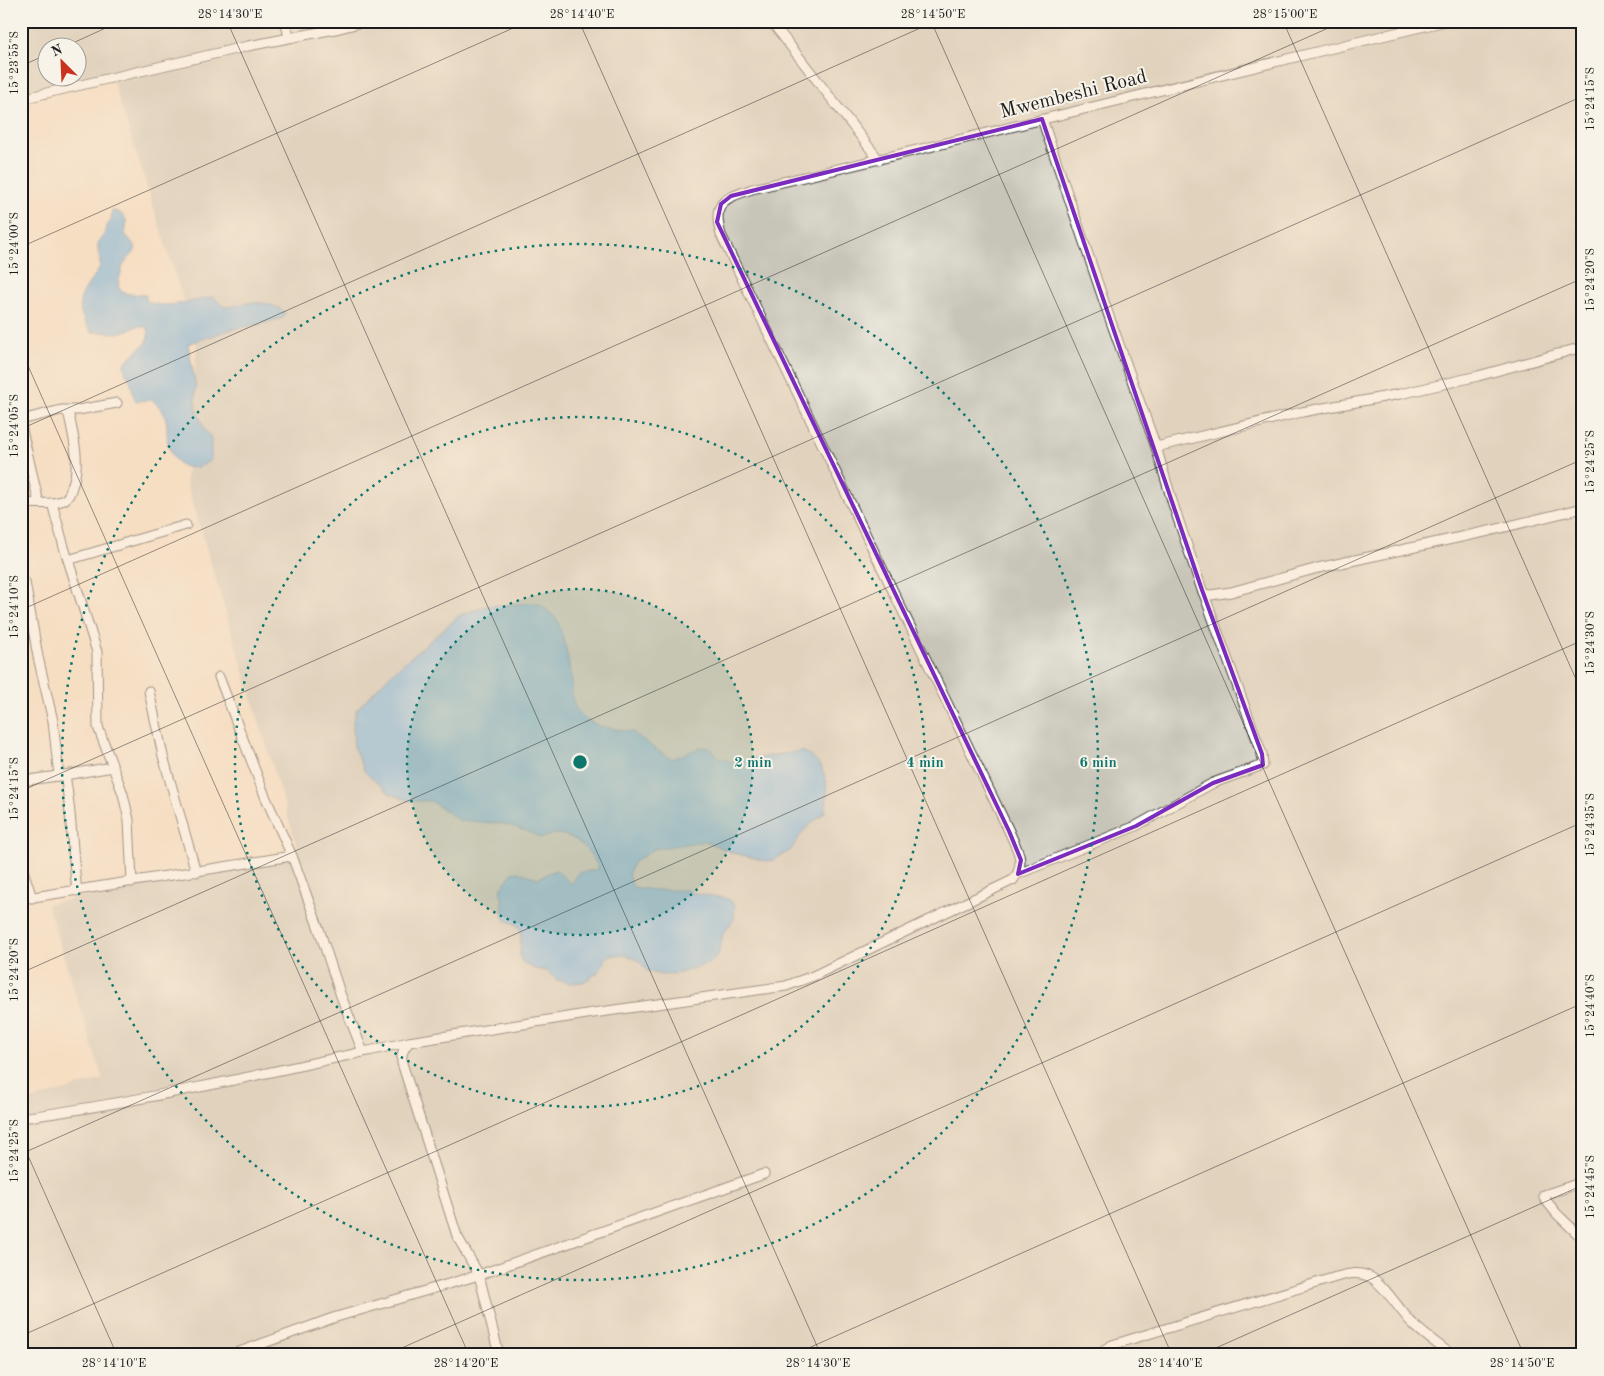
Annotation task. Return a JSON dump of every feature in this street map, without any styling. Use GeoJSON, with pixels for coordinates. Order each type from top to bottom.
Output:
{"type":"FeatureCollection","features":[{"type":"Feature","properties":{"kind":"street"},"geometry":{"type":"LineString","coordinates":[[285,21],[289,37]]}},
{"type":"Feature","properties":{"kind":"street"},"geometry":{"type":"LineString","coordinates":[[21,99],[289,37],[367,21]]}},
{"type":"Feature","properties":{"kind":"street"},"geometry":{"type":"LineString","coordinates":[[771,21],[879,160]]}},
{"type":"Feature","properties":{"kind":"street","name":"Mwembeshi Road"},"geometry":{"type":"LineString","coordinates":[[1018,874],[1021,860],[1009,831],[721,235],[717,213],[721,204],[731,196],[752,189],[879,160],[1446,21]]}},
{"type":"Feature","properties":{"kind":"street"},"geometry":{"type":"LineString","coordinates":[[21,1118],[65,1112],[186,1089],[409,1042],[593,1012],[786,986],[813,976],[920,926],[1013,880],[1018,874],[1136,826],[1213,783],[1262,765],[1262,754],[1202,590],[1156,447],[1042,119]]}},
{"type":"Feature","properties":{"kind":"street"},"geometry":{"type":"LineString","coordinates":[[1156,447],[1302,412],[1400,394],[1478,376],[1583,346]]}},
{"type":"Feature","properties":{"kind":"street"},"geometry":{"type":"LineString","coordinates":[[21,420],[61,410],[78,410],[117,403]]}},
{"type":"Feature","properties":{"kind":"street"},"geometry":{"type":"LineString","coordinates":[[21,504],[52,503],[64,500],[69,495],[77,470],[76,448],[69,415],[66,411]]}},
{"type":"Feature","properties":{"kind":"street"},"geometry":{"type":"LineString","coordinates":[[21,426],[40,503]]}},
{"type":"Feature","properties":{"kind":"street"},"geometry":{"type":"LineString","coordinates":[[52,503],[96,652],[98,726],[123,794],[129,820],[132,882]]}},
{"type":"Feature","properties":{"kind":"street"},"geometry":{"type":"LineString","coordinates":[[1204,594],[1211,595],[1231,592],[1318,568],[1489,531],[1583,508]]}},
{"type":"Feature","properties":{"kind":"street"},"geometry":{"type":"LineString","coordinates":[[68,560],[186,525]]}},
{"type":"Feature","properties":{"kind":"street"},"geometry":{"type":"LineString","coordinates":[[25,582],[38,658],[53,721],[62,776],[69,800],[73,863],[77,891]]}},
{"type":"Feature","properties":{"kind":"street"},"geometry":{"type":"LineString","coordinates":[[219,677],[265,796],[292,856],[362,1052]]}},
{"type":"Feature","properties":{"kind":"street"},"geometry":{"type":"LineString","coordinates":[[149,691],[163,756],[196,872]]}},
{"type":"Feature","properties":{"kind":"street"},"geometry":{"type":"LineString","coordinates":[[21,781],[113,767]]}},
{"type":"Feature","properties":{"kind":"street"},"geometry":{"type":"LineString","coordinates":[[21,900],[292,856]]}},
{"type":"Feature","properties":{"kind":"street"},"geometry":{"type":"LineString","coordinates":[[21,864],[32,898]]}},
{"type":"Feature","properties":{"kind":"street"},"geometry":{"type":"LineString","coordinates":[[409,1042],[404,1047],[401,1055],[402,1063],[457,1236],[479,1275],[500,1355]]}},
{"type":"Feature","properties":{"kind":"street"},"geometry":{"type":"LineString","coordinates":[[231,1355],[333,1318],[479,1275],[764,1174]]}},
{"type":"Feature","properties":{"kind":"street"},"geometry":{"type":"LineString","coordinates":[[1583,1182],[1544,1195],[1544,1198],[1557,1214],[1583,1239]]}},
{"type":"Feature","properties":{"kind":"street"},"geometry":{"type":"LineString","coordinates":[[1095,1355],[1112,1346],[1336,1276],[1362,1274],[1372,1277],[1413,1325],[1452,1355]]}},
{"type":"Feature","properties":{"kind":"highlighted area"},"geometry":{"type":"Polygon","coordinates":[[[1042,119],[1202,590],[1262,754],[1263,765],[1213,783],[1136,826],[1018,874],[1021,860],[1009,831],[717,222],[721,204],[731,196],[1042,119]]]}},
{"type":"Feature","properties":{"kind":"shaded area"},"geometry":{"type":"Polygon","coordinates":[[[21,21],[1583,21],[1583,1355],[21,1355],[21,1103],[103,1079],[47,904],[298,850],[186,481],[197,343],[111,75],[88,79],[88,38],[38,38],[38,88],[21,91],[21,21]]]}},
{"type":"Feature","properties":{"kind":"water"},"geometry":{"type":"Polygon","coordinates":[[[112,210],[125,218],[125,234],[136,247],[133,254],[123,265],[118,286],[120,290],[128,294],[146,295],[146,300],[160,305],[178,304],[213,297],[226,307],[259,303],[270,305],[285,312],[283,318],[232,329],[188,344],[196,388],[196,408],[204,429],[211,438],[211,460],[198,467],[186,467],[176,461],[168,444],[164,414],[152,400],[136,401],[134,397],[124,363],[147,342],[149,331],[145,327],[139,326],[119,333],[91,332],[81,313],[80,306],[83,293],[99,269],[98,243],[111,221],[112,210]]]}},
{"type":"Feature","properties":{"kind":"water"},"geometry":{"type":"Polygon","coordinates":[[[534,603],[541,605],[557,619],[565,645],[572,681],[572,699],[577,711],[586,720],[599,726],[632,732],[672,759],[702,747],[709,748],[719,757],[731,762],[802,751],[811,756],[822,769],[827,794],[825,812],[804,830],[790,851],[773,860],[766,861],[734,853],[705,841],[654,849],[633,863],[628,875],[633,887],[652,890],[686,890],[731,901],[735,907],[734,919],[723,934],[719,953],[710,963],[680,973],[661,975],[647,971],[639,962],[631,957],[610,955],[605,960],[600,971],[583,982],[569,983],[555,979],[547,971],[534,969],[522,962],[520,956],[521,930],[502,915],[503,902],[500,890],[512,873],[518,872],[538,878],[556,870],[571,884],[579,873],[599,869],[588,851],[571,837],[564,835],[555,834],[541,838],[504,824],[459,820],[431,801],[410,801],[390,794],[365,772],[354,748],[353,722],[357,709],[390,675],[460,615],[486,606],[534,603]]]}}]}
